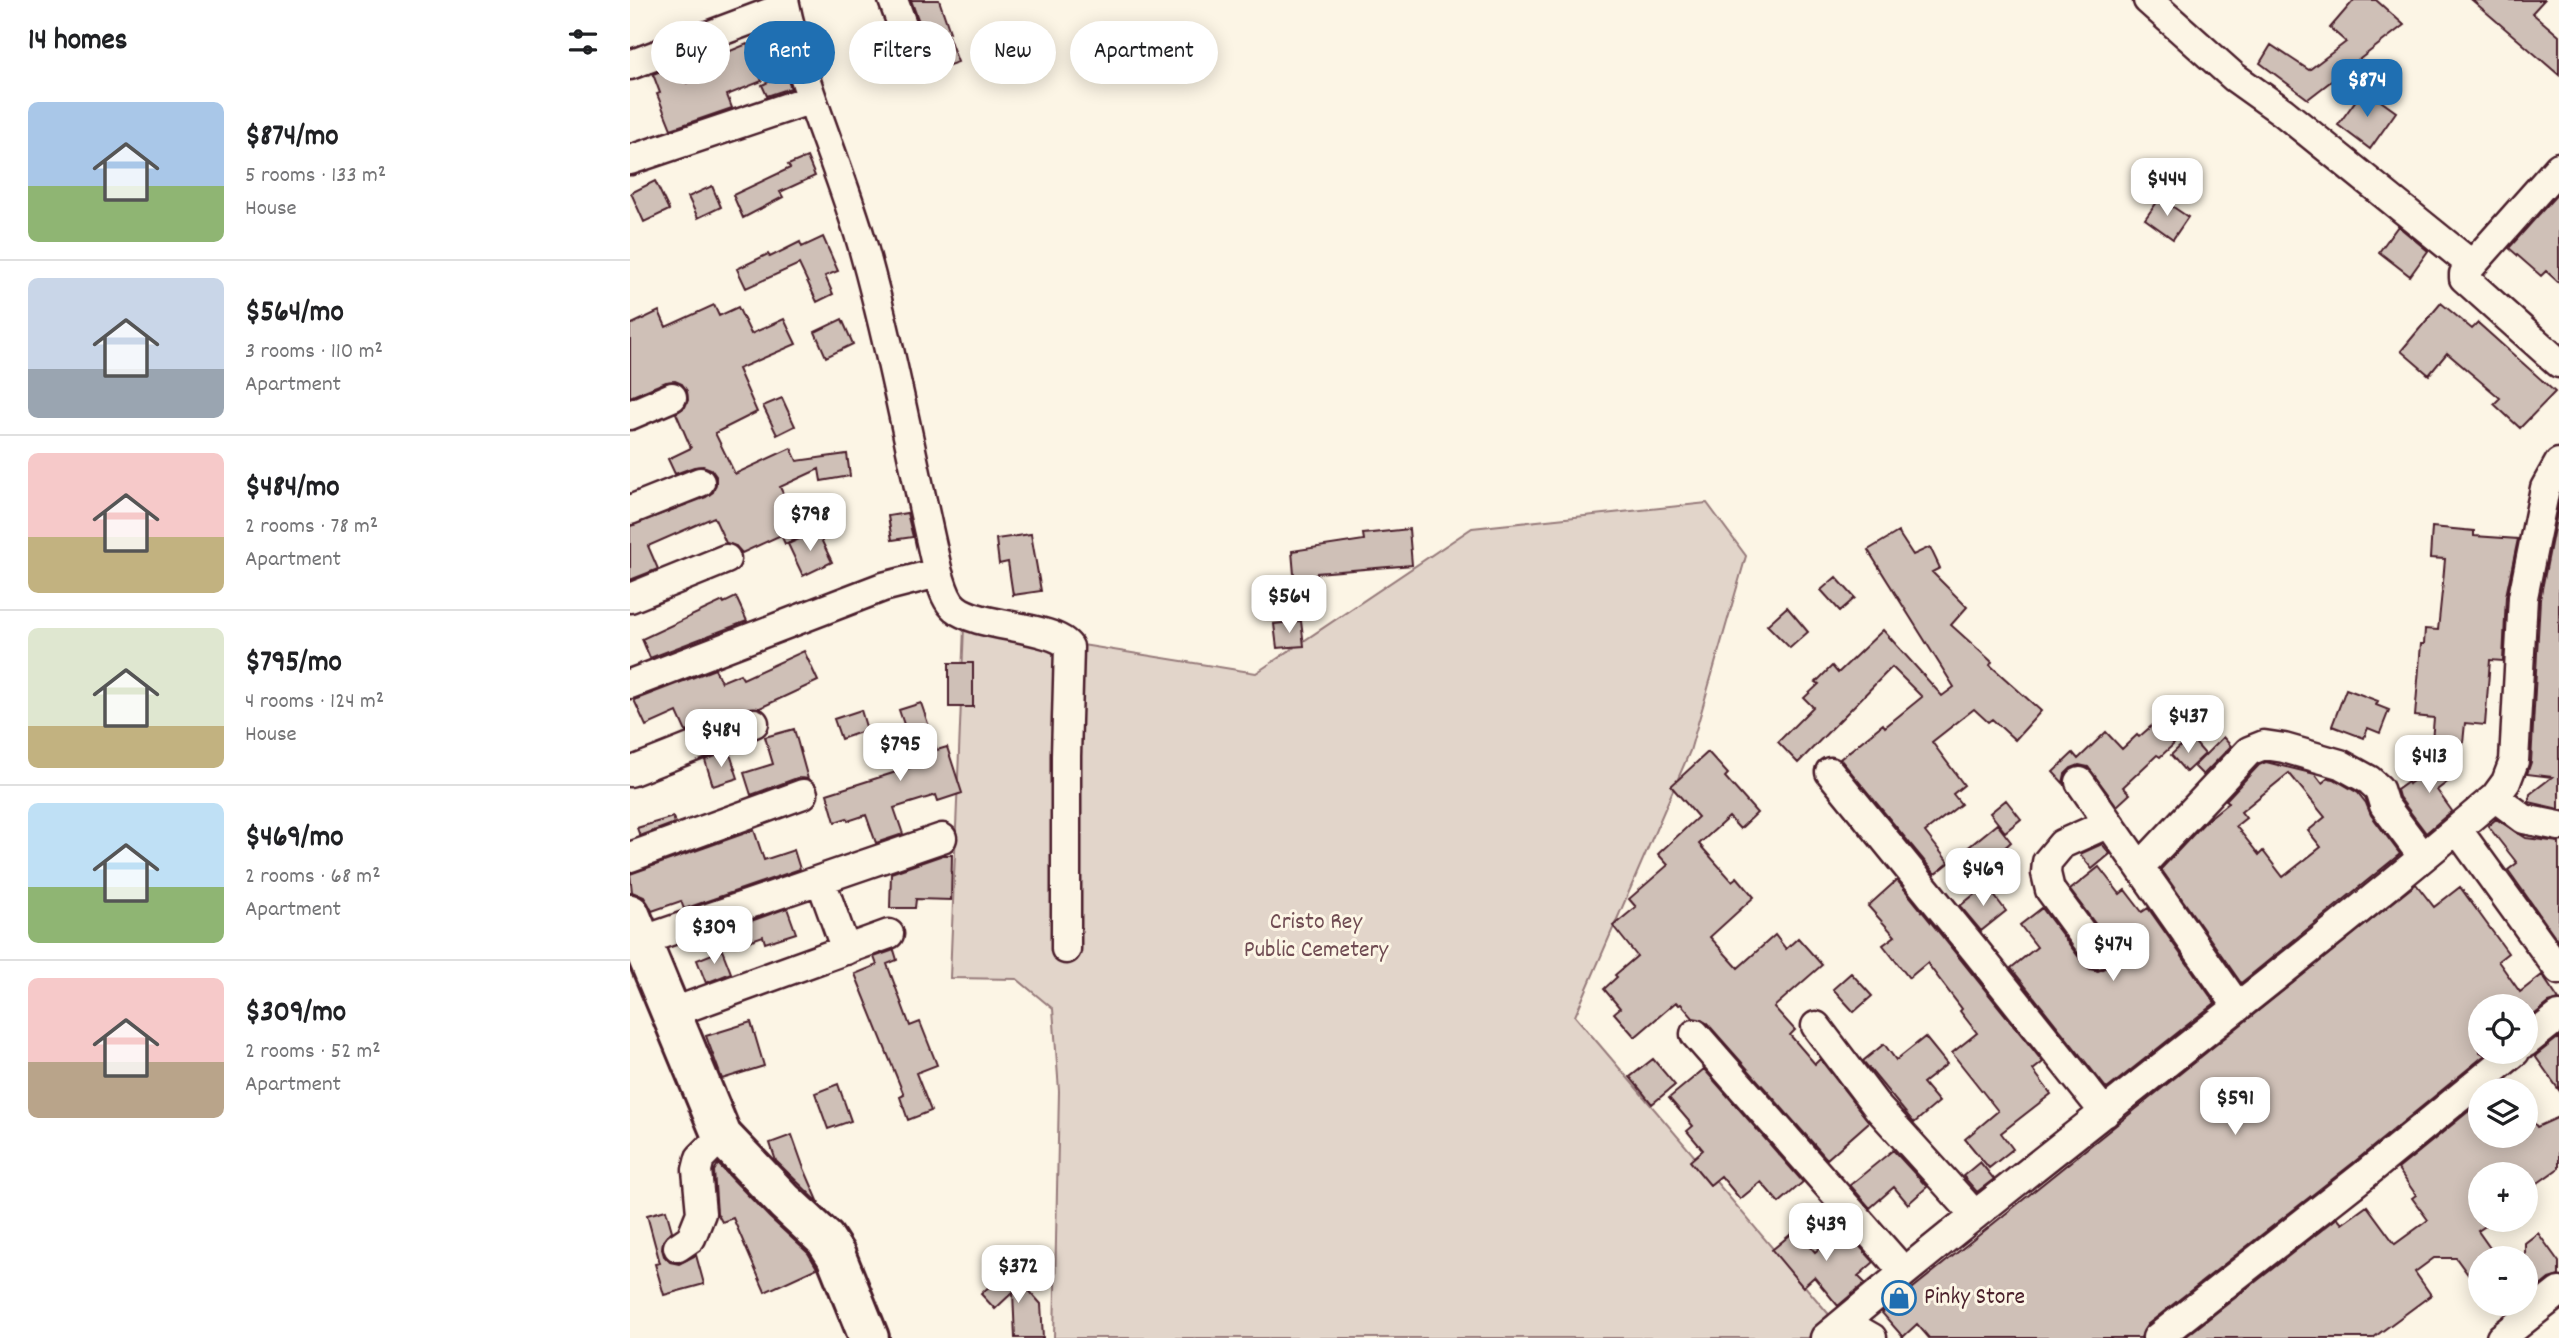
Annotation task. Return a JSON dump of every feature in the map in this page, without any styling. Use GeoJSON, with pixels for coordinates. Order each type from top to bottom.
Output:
{"type":"FeatureCollection","features":[{"type":"Feature","properties":{"kind":"street"},"geometry":{"type":"LineString","coordinates":[[893,0],[901,21]]}},
{"type":"Feature","properties":{"kind":"street"},"geometry":{"type":"LineString","coordinates":[[2148,0],[2234,77],[2283,112],[2472,265]]}},
{"type":"Feature","properties":{"kind":"street"},"geometry":{"type":"LineString","coordinates":[[630,65],[785,4],[812,99],[863,248],[938,573],[953,607],[966,615],[1049,636],[1065,642],[1069,648],[1066,948]]}},
{"type":"Feature","properties":{"kind":"street"},"geometry":{"type":"LineString","coordinates":[[630,160],[812,99]]}},
{"type":"Feature","properties":{"kind":"street"},"geometry":{"type":"LineString","coordinates":[[2559,167],[2464,274],[2466,281],[2559,363]]}},
{"type":"Feature","properties":{"kind":"street"},"geometry":{"type":"LineString","coordinates":[[630,415],[672,397]]}},
{"type":"Feature","properties":{"kind":"street"},"geometry":{"type":"LineString","coordinates":[[1835,1330],[2495,797],[2506,782],[2514,761],[2523,597],[2545,488],[2559,463]]}},
{"type":"Feature","properties":{"kind":"street"},"geometry":{"type":"LineString","coordinates":[[630,510],[700,482]]}},
{"type":"Feature","properties":{"kind":"street"},"geometry":{"type":"LineString","coordinates":[[630,598],[726,559]]}},
{"type":"Feature","properties":{"kind":"street"},"geometry":{"type":"LineString","coordinates":[[630,684],[883,587],[938,573]]}},
{"type":"Feature","properties":{"kind":"street"},"geometry":{"type":"LineString","coordinates":[[630,772],[754,723]]}},
{"type":"Feature","properties":{"kind":"street"},"geometry":{"type":"LineString","coordinates":[[2140,867],[2249,751],[2264,745],[2340,764],[2369,780],[2378,789],[2384,805],[2423,857]]}},
{"type":"Feature","properties":{"kind":"street"},"geometry":{"type":"LineString","coordinates":[[1830,772],[2105,1113]]}},
{"type":"Feature","properties":{"kind":"street"},"geometry":{"type":"LineString","coordinates":[[2080,782],[2238,1007]]}},
{"type":"Feature","properties":{"kind":"street"},"geometry":{"type":"LineString","coordinates":[[630,856],[803,794]]}},
{"type":"Feature","properties":{"kind":"street"},"geometry":{"type":"LineString","coordinates":[[2495,797],[2524,818],[2559,826]]}},
{"type":"Feature","properties":{"kind":"street"},"geometry":{"type":"LineString","coordinates":[[2097,954],[2050,890],[2046,873],[2047,862],[2063,844],[2109,823]]}},
{"type":"Feature","properties":{"kind":"street"},"geometry":{"type":"LineString","coordinates":[[2457,829],[2559,970]]}},
{"type":"Feature","properties":{"kind":"street"},"geometry":{"type":"LineString","coordinates":[[869,1338],[836,1256],[825,1239],[785,1202],[722,1136],[636,928],[821,881],[882,857],[942,838]]}},
{"type":"Feature","properties":{"kind":"street"},"geometry":{"type":"LineString","coordinates":[[821,881],[846,950]]}},
{"type":"Feature","properties":{"kind":"street"},"geometry":{"type":"LineString","coordinates":[[671,1013],[890,934]]}},
{"type":"Feature","properties":{"kind":"street"},"geometry":{"type":"LineString","coordinates":[[2538,1033],[2559,1016]]}},
{"type":"Feature","properties":{"kind":"street"},"geometry":{"type":"LineString","coordinates":[[1816,1026],[1878,1108],[1975,1216]]}},
{"type":"Feature","properties":{"kind":"street"},"geometry":{"type":"LineString","coordinates":[[1695,1034],[1904,1272]]}},
{"type":"Feature","properties":{"kind":"street"},"geometry":{"type":"LineString","coordinates":[[2157,1338],[2500,1064]]}},
{"type":"Feature","properties":{"kind":"street"},"geometry":{"type":"LineString","coordinates":[[678,1247],[691,1238],[701,1213],[697,1170],[700,1158],[722,1136]]}},
{"type":"Feature","properties":{"kind":"street"},"geometry":{"type":"LineString","coordinates":[[2501,1338],[2559,1292]]}},
{"type":"Feature","properties":{"kind":"street"},"geometry":{"type":"LineString","coordinates":[[1835,1330],[1872,1338]]}},
{"type":"Feature","properties":{"kind":"green space","name":"Cristo Rey Public Cemetery"},"geometry":{"type":"Polygon","coordinates":[[[1707,503],[1746,556],[1690,751],[1575,1016],[1832,1318],[1808,1338],[1054,1338],[1059,1091],[1053,1009],[1017,979],[950,978],[964,626],[1256,673],[1472,528],[1707,503]]]}},
{"type":"Feature","properties":{"kind":"building"},"geometry":{"type":"Polygon","coordinates":[[[911,0],[939,0],[946,21],[919,21],[911,0]]]}},
{"type":"Feature","properties":{"kind":"building"},"geometry":{"type":"Polygon","coordinates":[[[2354,0],[2376,0],[2404,25],[2308,99],[2260,63],[2271,45],[2309,70],[2346,42],[2330,28],[2354,0]]]}},
{"type":"Feature","properties":{"kind":"building"},"geometry":{"type":"Polygon","coordinates":[[[2472,0],[2544,0],[2532,13],[2559,36],[2559,75],[2472,0]]]}},
{"type":"Feature","properties":{"kind":"building"},"geometry":{"type":"Polygon","coordinates":[[[744,45],[744,84],[754,84],[727,95],[732,108],[671,129],[657,94],[660,93],[657,84],[730,84],[730,51],[744,45]]]}},
{"type":"Feature","properties":{"kind":"building"},"geometry":{"type":"Polygon","coordinates":[[[789,84],[791,88],[767,96],[762,85],[789,84]]]}},
{"type":"Feature","properties":{"kind":"building"},"geometry":{"type":"Polygon","coordinates":[[[2364,89],[2396,112],[2370,149],[2338,125],[2364,89]]]}},
{"type":"Feature","properties":{"kind":"building"},"geometry":{"type":"Polygon","coordinates":[[[807,157],[815,176],[780,192],[783,197],[743,218],[733,195],[807,157]]]}},
{"type":"Feature","properties":{"kind":"building"},"geometry":{"type":"Polygon","coordinates":[[[655,181],[669,210],[644,222],[631,193],[655,181]]]}},
{"type":"Feature","properties":{"kind":"building"},"geometry":{"type":"Polygon","coordinates":[[[712,186],[721,207],[698,218],[688,197],[712,186]]]}},
{"type":"Feature","properties":{"kind":"building"},"geometry":{"type":"Polygon","coordinates":[[[2559,192],[2559,283],[2546,271],[2541,276],[2509,248],[2559,192]]]}},
{"type":"Feature","properties":{"kind":"building"},"geometry":{"type":"Polygon","coordinates":[[[2160,198],[2188,217],[2173,239],[2145,219],[2160,198]]]}},
{"type":"Feature","properties":{"kind":"building"},"geometry":{"type":"Polygon","coordinates":[[[2398,226],[2428,251],[2410,276],[2379,252],[2398,226]]]}},
{"type":"Feature","properties":{"kind":"building"},"geometry":{"type":"Polygon","coordinates":[[[823,237],[838,271],[825,276],[833,294],[817,302],[799,264],[746,288],[737,269],[800,242],[802,247],[823,237]]]}},
{"type":"Feature","properties":{"kind":"building"},"geometry":{"type":"Polygon","coordinates":[[[2441,303],[2472,329],[2478,323],[2555,392],[2520,428],[2494,404],[2500,398],[2447,353],[2429,375],[2401,351],[2441,303]]]}},
{"type":"Feature","properties":{"kind":"building"},"geometry":{"type":"Polygon","coordinates":[[[714,305],[719,316],[738,307],[751,334],[784,319],[796,344],[738,369],[757,412],[715,433],[735,474],[791,448],[797,461],[847,454],[850,476],[821,481],[819,469],[780,487],[803,536],[785,544],[781,535],[742,553],[736,546],[726,543],[714,517],[648,546],[658,569],[630,580],[630,526],[706,497],[713,492],[716,476],[711,469],[703,466],[675,474],[668,459],[691,448],[676,413],[685,407],[688,400],[687,391],[682,384],[675,381],[666,382],[630,397],[630,325],[659,311],[666,327],[714,305]]]}},
{"type":"Feature","properties":{"kind":"building"},"geometry":{"type":"Polygon","coordinates":[[[842,319],[853,344],[826,357],[815,332],[842,319]]]}},
{"type":"Feature","properties":{"kind":"building"},"geometry":{"type":"Polygon","coordinates":[[[782,398],[795,426],[777,435],[763,406],[782,398]]]}},
{"type":"Feature","properties":{"kind":"building"},"geometry":{"type":"Polygon","coordinates":[[[2559,503],[2559,809],[2529,802],[2530,794],[2552,777],[2527,774],[2531,762],[2540,599],[2559,503]]]}},
{"type":"Feature","properties":{"kind":"building"},"geometry":{"type":"Polygon","coordinates":[[[907,513],[913,537],[892,540],[888,516],[907,513]]]}},
{"type":"Feature","properties":{"kind":"building"},"geometry":{"type":"Polygon","coordinates":[[[2432,527],[2474,531],[2474,536],[2518,539],[2506,596],[2503,661],[2490,660],[2485,725],[2465,723],[2463,743],[2432,741],[2434,718],[2415,716],[2421,644],[2424,644],[2425,629],[2438,630],[2443,582],[2445,559],[2430,558],[2432,527]]]}},
{"type":"Feature","properties":{"kind":"building"},"geometry":{"type":"Polygon","coordinates":[[[1409,529],[1412,565],[1317,573],[1318,584],[1295,586],[1292,551],[1364,540],[1363,534],[1409,529]]]}},
{"type":"Feature","properties":{"kind":"building"},"geometry":{"type":"Polygon","coordinates":[[[817,531],[832,562],[803,576],[788,544],[817,531]]]}},
{"type":"Feature","properties":{"kind":"building"},"geometry":{"type":"Polygon","coordinates":[[[1898,532],[1913,555],[1930,547],[1940,568],[1932,572],[1967,607],[1951,625],[2041,711],[2015,740],[1992,719],[1988,722],[1974,709],[1932,742],[1964,785],[1953,794],[1961,804],[1925,832],[1949,863],[1935,874],[1840,759],[1922,697],[1892,667],[1798,763],[1778,742],[1813,707],[1804,698],[1819,684],[1816,682],[1832,666],[1838,673],[1883,630],[1942,696],[1954,687],[1868,550],[1898,532]]]}},
{"type":"Feature","properties":{"kind":"building"},"geometry":{"type":"Polygon","coordinates":[[[1031,534],[1041,591],[1013,595],[1008,562],[999,564],[996,539],[1031,534]]]}},
{"type":"Feature","properties":{"kind":"building"},"geometry":{"type":"Polygon","coordinates":[[[1836,577],[1855,598],[1840,611],[1821,590],[1836,577]]]}},
{"type":"Feature","properties":{"kind":"building"},"geometry":{"type":"Polygon","coordinates":[[[736,597],[747,621],[650,658],[642,639],[736,597]]]}},
{"type":"Feature","properties":{"kind":"building"},"geometry":{"type":"Polygon","coordinates":[[[1787,607],[1808,632],[1790,648],[1767,625],[1787,607]]]}},
{"type":"Feature","properties":{"kind":"building"},"geometry":{"type":"Polygon","coordinates":[[[1301,621],[1304,646],[1277,648],[1274,624],[1301,621]]]}},
{"type":"Feature","properties":{"kind":"building"},"geometry":{"type":"Polygon","coordinates":[[[804,651],[818,681],[760,708],[748,708],[686,732],[677,712],[646,726],[634,700],[715,669],[721,682],[740,674],[743,679],[804,651]]]}},
{"type":"Feature","properties":{"kind":"building"},"geometry":{"type":"Polygon","coordinates":[[[949,663],[973,663],[973,707],[949,707],[949,663]]]}},
{"type":"Feature","properties":{"kind":"building"},"geometry":{"type":"Polygon","coordinates":[[[2346,689],[2378,701],[2376,705],[2389,710],[2380,733],[2368,728],[2364,738],[2332,726],[2346,689]]]}},
{"type":"Feature","properties":{"kind":"building"},"geometry":{"type":"Polygon","coordinates":[[[921,703],[937,750],[947,747],[962,793],[938,801],[936,795],[894,808],[903,834],[876,843],[866,815],[835,822],[827,794],[918,765],[899,710],[921,703]]]}},
{"type":"Feature","properties":{"kind":"building"},"geometry":{"type":"Polygon","coordinates":[[[861,710],[867,730],[841,739],[834,719],[861,710]]]}},
{"type":"Feature","properties":{"kind":"building"},"geometry":{"type":"Polygon","coordinates":[[[2155,723],[2174,744],[2160,757],[2157,755],[2123,787],[2130,794],[2117,806],[2088,767],[2079,765],[2071,768],[2065,774],[2063,783],[2053,772],[2073,753],[2078,759],[2106,732],[2122,749],[2155,723]]]}},
{"type":"Feature","properties":{"kind":"building"},"geometry":{"type":"Polygon","coordinates":[[[794,729],[808,779],[797,778],[751,795],[744,773],[773,764],[765,737],[794,729]]]}},
{"type":"Feature","properties":{"kind":"building"},"geometry":{"type":"Polygon","coordinates":[[[2190,737],[2205,754],[2186,772],[2171,755],[2190,737]]]}},
{"type":"Feature","properties":{"kind":"building"},"geometry":{"type":"Polygon","coordinates":[[[2223,737],[2231,746],[2203,775],[2194,766],[2223,737]]]}},
{"type":"Feature","properties":{"kind":"building"},"geometry":{"type":"Polygon","coordinates":[[[729,751],[738,778],[713,786],[705,760],[729,751]]]}},
{"type":"Feature","properties":{"kind":"building"},"geometry":{"type":"Polygon","coordinates":[[[1708,752],[1728,774],[1725,777],[1757,813],[1740,829],[1729,817],[1699,844],[1732,881],[1737,877],[1754,897],[1710,937],[1738,968],[1775,935],[1786,949],[1798,938],[1822,965],[1774,1007],[1795,1030],[1790,1035],[1815,1064],[1820,1059],[1869,1122],[1827,1159],[1707,1023],[1693,1018],[1676,1002],[1635,1037],[1614,1013],[1620,1008],[1604,989],[1617,977],[1615,975],[1637,956],[1613,926],[1636,907],[1629,899],[1668,865],[1658,854],[1698,817],[1671,786],[1708,752]]]}},
{"type":"Feature","properties":{"kind":"building"},"geometry":{"type":"Polygon","coordinates":[[[2446,756],[2459,773],[2437,790],[2452,811],[2426,833],[2399,797],[2397,790],[2446,756]]]}},
{"type":"Feature","properties":{"kind":"building"},"geometry":{"type":"Polygon","coordinates":[[[2266,762],[2315,774],[2322,783],[2328,778],[2334,779],[2358,793],[2400,854],[2241,983],[2161,869],[2207,820],[2229,802],[2226,800],[2259,765],[2266,762]],[[2289,773],[2241,812],[2246,818],[2236,826],[2259,855],[2263,851],[2283,877],[2321,847],[2308,831],[2325,817],[2289,773]]]}},
{"type":"Feature","properties":{"kind":"building"},"geometry":{"type":"Polygon","coordinates":[[[2006,800],[2021,819],[2005,832],[1990,813],[2006,800]]]}},
{"type":"Feature","properties":{"kind":"building"},"geometry":{"type":"Polygon","coordinates":[[[673,817],[675,823],[640,836],[637,828],[673,817]]]}},
{"type":"Feature","properties":{"kind":"building"},"geometry":{"type":"Polygon","coordinates":[[[2496,819],[2526,838],[2559,842],[2559,942],[2508,870],[2517,863],[2488,826],[2496,819]]]}},
{"type":"Feature","properties":{"kind":"building"},"geometry":{"type":"Polygon","coordinates":[[[1997,824],[2011,842],[1975,874],[1959,855],[1997,824]]]}},
{"type":"Feature","properties":{"kind":"building"},"geometry":{"type":"Polygon","coordinates":[[[754,830],[764,860],[794,850],[800,869],[684,909],[681,901],[652,911],[644,897],[632,892],[630,874],[754,830]]]}},
{"type":"Feature","properties":{"kind":"building"},"geometry":{"type":"Polygon","coordinates":[[[2102,844],[2110,854],[2092,869],[2080,854],[2102,844]]]}},
{"type":"Feature","properties":{"kind":"building"},"geometry":{"type":"Polygon","coordinates":[[[943,855],[952,855],[951,900],[916,899],[915,908],[890,908],[891,873],[943,855]]]}},
{"type":"Feature","properties":{"kind":"building"},"geometry":{"type":"Polygon","coordinates":[[[2099,867],[2120,894],[2125,890],[2142,912],[2148,908],[2215,1003],[2107,1089],[2011,968],[2037,947],[2020,925],[2042,908],[2084,964],[2098,971],[2107,967],[2114,953],[2111,945],[2070,890],[2099,867]]]}},
{"type":"Feature","properties":{"kind":"building"},"geometry":{"type":"Polygon","coordinates":[[[1897,880],[2043,1062],[2033,1070],[2051,1094],[2001,1133],[2013,1149],[1989,1168],[1965,1139],[1998,1111],[1952,1053],[1977,1033],[1927,963],[1909,978],[1883,945],[1895,936],[1868,906],[1897,880]]]}},
{"type":"Feature","properties":{"kind":"building"},"geometry":{"type":"Polygon","coordinates":[[[2416,884],[2434,907],[2460,887],[2508,953],[2498,961],[2520,992],[2542,975],[2559,1000],[2549,1003],[2538,1012],[2538,994],[2468,994],[2468,1064],[2474,1064],[2147,1325],[2141,1338],[1929,1338],[1917,1324],[1903,1337],[1882,1313],[2416,884]]]}},
{"type":"Feature","properties":{"kind":"building"},"geometry":{"type":"Polygon","coordinates":[[[1986,885],[2006,911],[1981,931],[1960,906],[1986,885]]]}},
{"type":"Feature","properties":{"kind":"building"},"geometry":{"type":"Polygon","coordinates":[[[787,908],[796,933],[765,943],[763,936],[735,946],[729,929],[787,908]]]}},
{"type":"Feature","properties":{"kind":"building"},"geometry":{"type":"Polygon","coordinates":[[[722,950],[731,973],[706,983],[697,960],[722,950]]]}},
{"type":"Feature","properties":{"kind":"building"},"geometry":{"type":"Polygon","coordinates":[[[894,950],[897,960],[887,964],[910,1026],[920,1022],[937,1065],[916,1073],[931,1111],[908,1120],[900,1097],[904,1095],[855,974],[877,965],[874,957],[894,950]]]}},
{"type":"Feature","properties":{"kind":"building"},"geometry":{"type":"Polygon","coordinates":[[[1851,973],[1872,996],[1854,1012],[1833,989],[1851,973]]]}},
{"type":"Feature","properties":{"kind":"building"},"geometry":{"type":"Polygon","coordinates":[[[751,1022],[764,1066],[722,1079],[706,1036],[751,1022]]]}},
{"type":"Feature","properties":{"kind":"building"},"geometry":{"type":"Polygon","coordinates":[[[1925,1037],[1947,1064],[1923,1083],[1939,1102],[1914,1123],[1863,1061],[1884,1044],[1896,1060],[1925,1037]]]}},
{"type":"Feature","properties":{"kind":"building"},"geometry":{"type":"Polygon","coordinates":[[[2559,1037],[2559,1090],[2538,1060],[2538,1054],[2559,1037]]]}},
{"type":"Feature","properties":{"kind":"building"},"geometry":{"type":"Polygon","coordinates":[[[1653,1059],[1675,1085],[1652,1104],[1630,1077],[1653,1059]]]}},
{"type":"Feature","properties":{"kind":"building"},"geometry":{"type":"Polygon","coordinates":[[[1704,1069],[1803,1182],[1779,1203],[1761,1182],[1740,1199],[1721,1176],[1710,1185],[1690,1161],[1703,1150],[1687,1131],[1693,1126],[1669,1098],[1704,1069]]]}},
{"type":"Feature","properties":{"kind":"building"},"geometry":{"type":"Polygon","coordinates":[[[838,1084],[851,1121],[828,1129],[815,1093],[838,1084]]]}},
{"type":"Feature","properties":{"kind":"building"},"geometry":{"type":"Polygon","coordinates":[[[2468,1112],[2468,1148],[2538,1148],[2538,1127],[2559,1117],[2559,1168],[2538,1183],[2538,1162],[2468,1162],[2468,1232],[2479,1232],[2489,1246],[2468,1246],[2468,1274],[2456,1258],[2434,1258],[2415,1272],[2431,1295],[2373,1338],[2184,1338],[2337,1218],[2342,1224],[2367,1206],[2395,1244],[2428,1220],[2412,1198],[2416,1195],[2398,1169],[2468,1112]]]}},
{"type":"Feature","properties":{"kind":"building"},"geometry":{"type":"Polygon","coordinates":[[[792,1135],[819,1203],[776,1161],[770,1143],[792,1135]]]}},
{"type":"Feature","properties":{"kind":"building"},"geometry":{"type":"Polygon","coordinates":[[[1893,1150],[1927,1187],[1908,1204],[1894,1187],[1870,1208],[1850,1185],[1893,1150]]]}},
{"type":"Feature","properties":{"kind":"building"},"geometry":{"type":"Polygon","coordinates":[[[1980,1162],[1994,1179],[1977,1192],[1963,1176],[1980,1162]]]}},
{"type":"Feature","properties":{"kind":"building"},"geometry":{"type":"Polygon","coordinates":[[[718,1164],[808,1253],[817,1268],[765,1292],[733,1218],[722,1222],[717,1213],[714,1171],[718,1164]]]}},
{"type":"Feature","properties":{"kind":"building"},"geometry":{"type":"Polygon","coordinates":[[[1824,1207],[1874,1262],[1858,1276],[1865,1283],[1838,1306],[1814,1277],[1803,1287],[1772,1250],[1796,1230],[1815,1252],[1842,1229],[1824,1207]]]}},
{"type":"Feature","properties":{"kind":"building"},"geometry":{"type":"Polygon","coordinates":[[[666,1210],[672,1231],[663,1241],[664,1256],[670,1262],[679,1264],[696,1255],[704,1284],[664,1295],[655,1264],[660,1263],[647,1215],[666,1210]]]}},
{"type":"Feature","properties":{"kind":"building"},"geometry":{"type":"Polygon","coordinates":[[[2538,1233],[2559,1262],[2559,1276],[2549,1279],[2539,1287],[2538,1246],[2525,1246],[2525,1243],[2538,1233]]]}},
{"type":"Feature","properties":{"kind":"building"},"geometry":{"type":"Polygon","coordinates":[[[1052,1261],[1053,1284],[1034,1285],[1032,1262],[1052,1261]]]}},
{"type":"Feature","properties":{"kind":"building"},"geometry":{"type":"Polygon","coordinates":[[[1009,1268],[1041,1304],[1043,1338],[1015,1338],[1013,1292],[995,1309],[981,1294],[1009,1268]]]}},
{"type":"Feature","properties":{"kind":"place","name":"Pinky Store"},"geometry":{"type":"Point","coordinates":[1899,1298]}}]}
